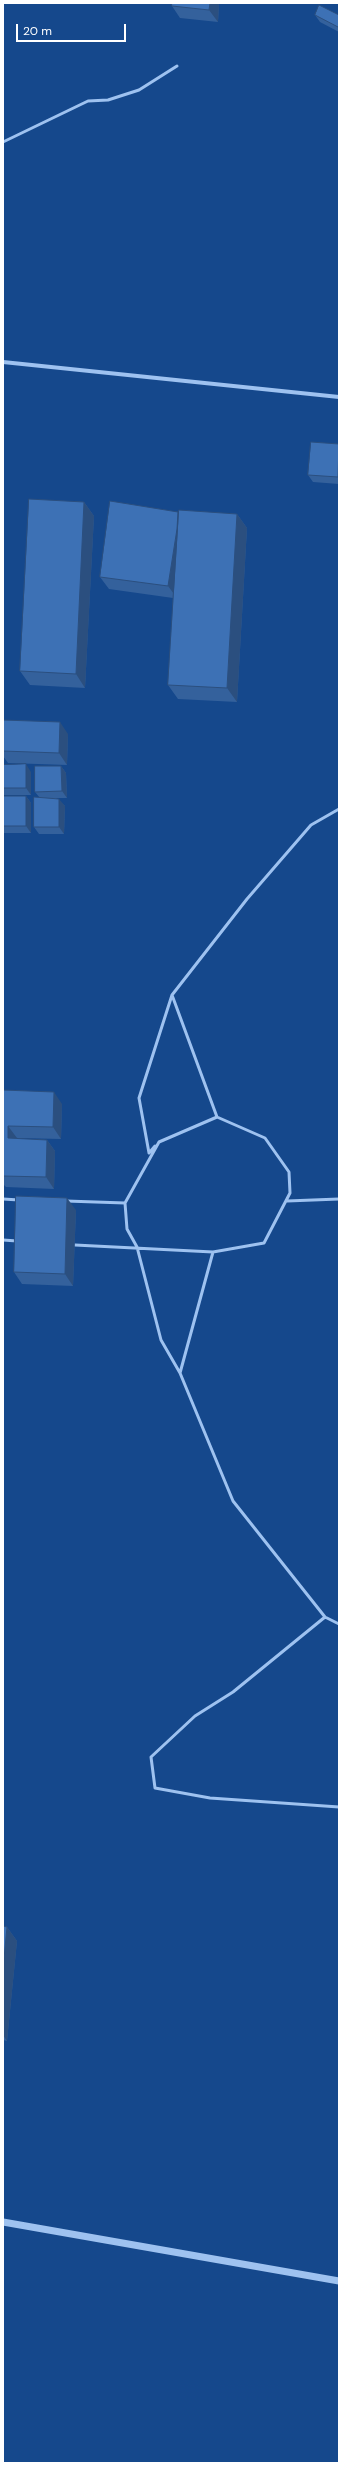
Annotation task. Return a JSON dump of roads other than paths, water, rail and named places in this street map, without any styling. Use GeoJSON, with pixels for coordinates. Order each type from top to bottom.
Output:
{"type":"FeatureCollection","features":[{"type":"Feature","properties":{"kind":"street"},"geometry":{"type":"LineString","coordinates":[[3,362],[339,397]]}},
{"type":"Feature","properties":{"kind":"street"},"geometry":{"type":"LineString","coordinates":[[3,2222],[339,2281]]}},
{"type":"Feature","properties":{"kind":"lane"},"geometry":{"type":"LineString","coordinates":[[3,142],[88,101],[108,100],[139,90],[177,66]]}},
{"type":"Feature","properties":{"kind":"lane"},"geometry":{"type":"LineString","coordinates":[[217,1117],[159,1142],[149,1153],[139,1098],[172,995],[247,899],[311,825],[339,809]]}},
{"type":"Feature","properties":{"kind":"lane"},"geometry":{"type":"LineString","coordinates":[[75,1245],[213,1252],[264,1244],[290,1193],[289,1172],[265,1138],[217,1117],[172,995]]}},
{"type":"Feature","properties":{"kind":"lane"},"geometry":{"type":"LineString","coordinates":[[159,1142],[125,1203],[127,1230],[138,1247],[161,1340],[180,1373],[232,1501],[324,1617],[339,1624]]}},
{"type":"Feature","properties":{"kind":"lane"},"geometry":{"type":"LineString","coordinates":[[3,1199],[26,1200]]}},
{"type":"Feature","properties":{"kind":"lane"},"geometry":{"type":"LineString","coordinates":[[286,1201],[339,1199]]}},
{"type":"Feature","properties":{"kind":"lane"},"geometry":{"type":"LineString","coordinates":[[64,1201],[125,1203]]}},
{"type":"Feature","properties":{"kind":"lane"},"geometry":{"type":"LineString","coordinates":[[3,1240],[23,1241]]}},
{"type":"Feature","properties":{"kind":"lane"},"geometry":{"type":"LineString","coordinates":[[180,1373],[213,1252]]}},
{"type":"Feature","properties":{"kind":"lane"},"geometry":{"type":"LineString","coordinates":[[324,1617],[233,1692],[194,1716],[151,1757],[155,1788],[210,1798],[339,1807]]}}]}
